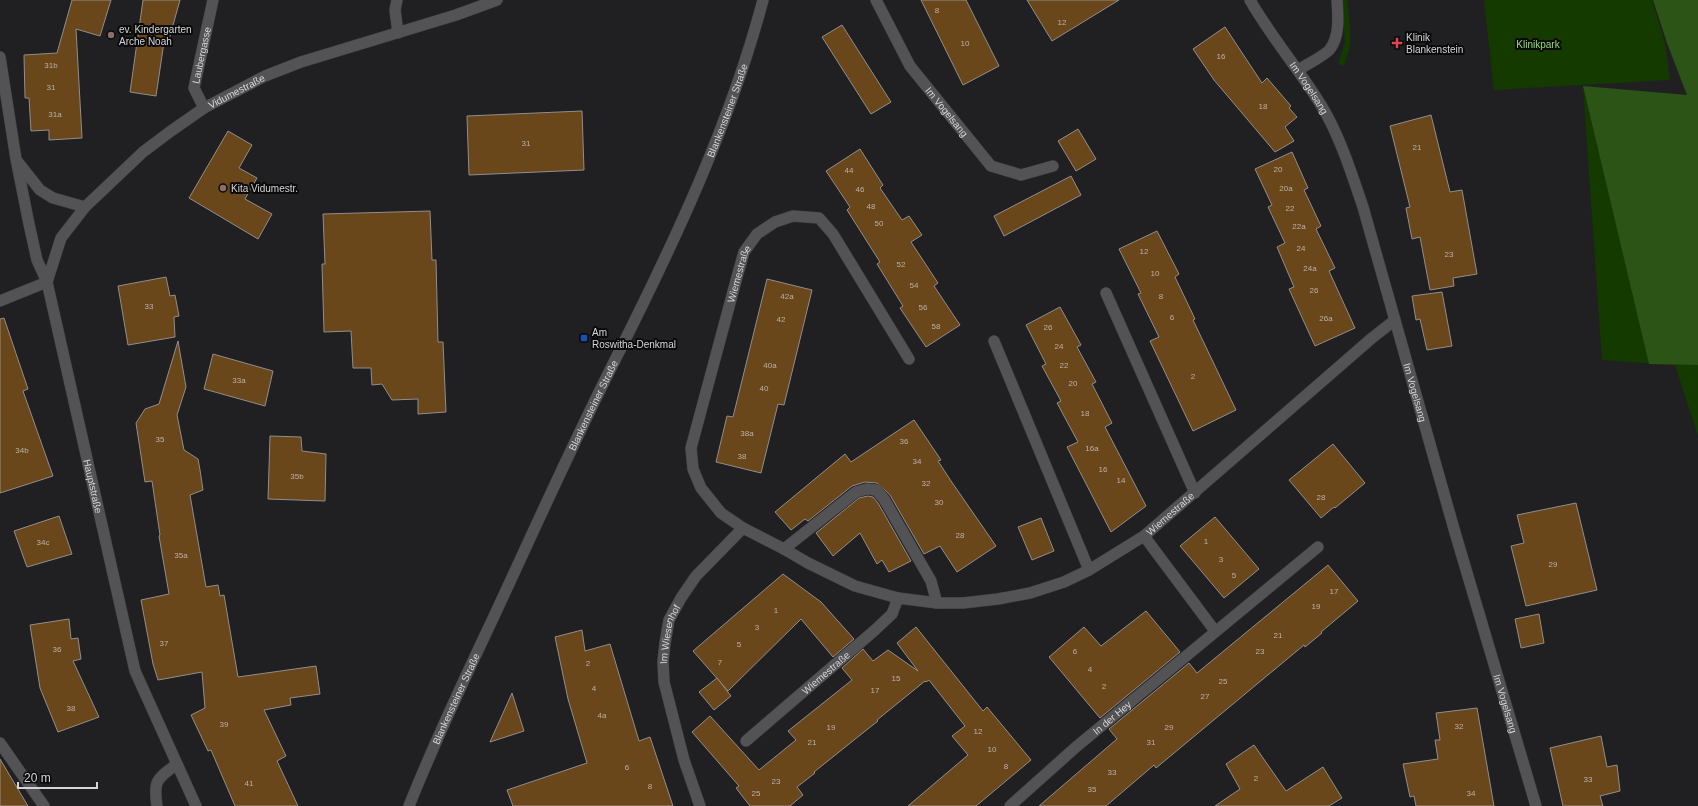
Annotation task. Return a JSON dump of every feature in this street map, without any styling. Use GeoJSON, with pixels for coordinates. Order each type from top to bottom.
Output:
{"type":"FeatureCollection","features":[{"type":"Feature","properties":{"kind":"street","name":"Laubergasse"},"geometry":{"type":"LineString","coordinates":[[204,108],[194,88],[213,0]]}},
{"type":"Feature","properties":{"kind":"street"},"geometry":{"type":"LineString","coordinates":[[397,0],[395,10],[398,33]]}},
{"type":"Feature","properties":{"kind":"street","name":"Vidumestraße"},"geometry":{"type":"LineString","coordinates":[[47,282],[60,238],[85,207],[143,152],[204,108],[265,76],[301,62],[456,15],[497,0]]}},
{"type":"Feature","properties":{"kind":"street","name":"Blankensteiner Straße"},"geometry":{"type":"LineString","coordinates":[[409,806],[424,768],[518,563],[615,361],[637,320],[692,196],[718,134],[742,70],[763,0]]}},
{"type":"Feature","properties":{"kind":"street","name":"Im Vogelsang"},"geometry":{"type":"LineString","coordinates":[[876,0],[910,66],[991,166],[1021,175],[1052,166]]}},
{"type":"Feature","properties":{"kind":"street","name":"Im Vogelsang"},"geometry":{"type":"LineString","coordinates":[[1250,0],[1264,25],[1298,70],[1321,106],[1333,128],[1350,168],[1363,207],[1536,806]]}},
{"type":"Feature","properties":{"kind":"street"},"geometry":{"type":"LineString","coordinates":[[1298,70],[1329,50],[1336,33],[1338,15],[1337,0]]}},
{"type":"Feature","properties":{"kind":"street","name":"Hauptstraße"},"geometry":{"type":"LineString","coordinates":[[0,57],[16,159],[37,260],[47,282],[135,671],[196,806]]}},
{"type":"Feature","properties":{"kind":"street","name":"Hauptstraße"},"geometry":{"type":"LineString","coordinates":[[16,159],[40,190],[53,198],[85,207]]}},
{"type":"Feature","properties":{"kind":"street","name":"Wiemestraße"},"geometry":{"type":"LineString","coordinates":[[743,528],[721,513],[701,488],[693,469],[691,448],[738,271],[744,252],[757,234],[775,222],[793,216],[819,218],[833,234],[910,359]]}},
{"type":"Feature","properties":{"kind":"street"},"geometry":{"type":"LineString","coordinates":[[0,301],[47,282]]}},
{"type":"Feature","properties":{"kind":"street"},"geometry":{"type":"LineString","coordinates":[[1106,293],[1194,492]]}},
{"type":"Feature","properties":{"kind":"street","name":"Wiemestraße"},"geometry":{"type":"LineString","coordinates":[[784,549],[808,563],[855,586],[898,598],[937,603],[998,599],[1030,593],[1064,582],[1089,570],[1144,536],[1372,338],[1395,320]]}},
{"type":"Feature","properties":{"kind":"street"},"geometry":{"type":"LineString","coordinates":[[994,341],[1089,570]]}},
{"type":"Feature","properties":{"kind":"street"},"geometry":{"type":"LineString","coordinates":[[743,528],[784,549],[856,492],[867,488],[876,490],[884,499],[931,581],[937,603]]}},
{"type":"Feature","properties":{"kind":"street","name":"Im Wiesenhof"},"geometry":{"type":"LineString","coordinates":[[700,806],[684,760],[664,682],[663,662],[665,643],[669,620],[681,598],[696,576],[743,528]]}},
{"type":"Feature","properties":{"kind":"street"},"geometry":{"type":"LineString","coordinates":[[1144,536],[1215,631]]}},
{"type":"Feature","properties":{"kind":"street","name":"In der Hey"},"geometry":{"type":"LineString","coordinates":[[1010,806],[1076,747],[1318,547]]}},
{"type":"Feature","properties":{"kind":"street","name":"Wiemestraße"},"geometry":{"type":"LineString","coordinates":[[746,741],[875,630],[892,614],[898,598]]}},
{"type":"Feature","properties":{"kind":"street"},"geometry":{"type":"LineString","coordinates":[[0,743],[44,806]]}},
{"type":"Feature","properties":{"kind":"street"},"geometry":{"type":"LineString","coordinates":[[157,806],[154,790],[159,777],[177,764]]}},
{"type":"Feature","properties":{"kind":"green space"},"geometry":{"type":"Polygon","coordinates":[[[1341,0],[1347,0],[1350,25],[1349,50],[1343,66],[1338,64],[1345,42],[1341,0]]]}},
{"type":"Feature","properties":{"kind":"green space","name":"Klinikpark"},"geometry":{"type":"Polygon","coordinates":[[[1484,0],[1652,0],[1665,43],[1670,80],[1494,90],[1484,0]]]}},
{"type":"Feature","properties":{"kind":"green space"},"geometry":{"type":"Polygon","coordinates":[[[1653,0],[1698,0],[1698,365],[1649,364],[1583,86],[1687,95],[1667,43],[1653,0]]]}},
{"type":"Feature","properties":{"kind":"green space"},"geometry":{"type":"Polygon","coordinates":[[[1583,86],[1649,363],[1698,365],[1698,436],[1675,365],[1602,360],[1583,86]]]}},
{"type":"Feature","properties":{"kind":"building"},"geometry":{"type":"Polygon","coordinates":[[[72,0],[111,0],[100,36],[76,29],[82,138],[49,140],[49,130],[31,131],[29,98],[25,98],[24,55],[57,53],[72,0]]]}},
{"type":"Feature","properties":{"kind":"building"},"geometry":{"type":"Polygon","coordinates":[[[143,0],[180,0],[168,43],[164,42],[156,96],[130,92],[143,0]]]}},
{"type":"Feature","properties":{"kind":"building"},"geometry":{"type":"Polygon","coordinates":[[[921,0],[966,0],[999,66],[963,85],[921,0]]]}},
{"type":"Feature","properties":{"kind":"building"},"geometry":{"type":"Polygon","coordinates":[[[1027,0],[1119,0],[1052,41],[1027,0]]]}},
{"type":"Feature","properties":{"kind":"building"},"geometry":{"type":"Polygon","coordinates":[[[842,25],[891,102],[871,114],[822,37],[842,25]]]}},
{"type":"Feature","properties":{"kind":"building"},"geometry":{"type":"Polygon","coordinates":[[[1225,27],[1262,83],[1267,78],[1291,106],[1289,108],[1297,117],[1285,127],[1294,141],[1275,152],[1214,80],[1193,49],[1225,27]]]}},
{"type":"Feature","properties":{"kind":"building"},"geometry":{"type":"Polygon","coordinates":[[[582,111],[584,170],[469,175],[467,116],[582,111]]]}},
{"type":"Feature","properties":{"kind":"building"},"geometry":{"type":"Polygon","coordinates":[[[1431,115],[1450,192],[1462,190],[1477,274],[1453,278],[1454,286],[1430,290],[1420,237],[1412,239],[1406,208],[1410,207],[1390,126],[1431,115]]]}},
{"type":"Feature","properties":{"kind":"building"},"geometry":{"type":"Polygon","coordinates":[[[1078,129],[1096,159],[1076,171],[1058,141],[1078,129]]]}},
{"type":"Feature","properties":{"kind":"building","name":"Kita Vidumestr."},"geometry":{"type":"Polygon","coordinates":[[[228,131],[252,145],[239,168],[257,178],[245,199],[272,214],[258,239],[189,198],[228,131]]]}},
{"type":"Feature","properties":{"kind":"building"},"geometry":{"type":"Polygon","coordinates":[[[860,149],[883,185],[880,188],[902,220],[909,216],[922,235],[911,242],[938,283],[934,286],[960,325],[926,347],[900,308],[903,306],[877,264],[880,262],[847,210],[850,207],[826,171],[860,149]]]}},
{"type":"Feature","properties":{"kind":"building"},"geometry":{"type":"Polygon","coordinates":[[[1292,152],[1308,188],[1304,190],[1321,226],[1316,229],[1335,268],[1329,271],[1355,328],[1315,346],[1289,289],[1294,287],[1277,247],[1285,243],[1268,207],[1272,205],[1255,169],[1292,152]]]}},
{"type":"Feature","properties":{"kind":"building"},"geometry":{"type":"Polygon","coordinates":[[[1071,176],[1081,195],[1004,236],[994,216],[1071,176]]]}},
{"type":"Feature","properties":{"kind":"building"},"geometry":{"type":"Polygon","coordinates":[[[430,211],[432,260],[436,260],[438,342],[443,342],[446,412],[418,414],[418,399],[392,400],[382,384],[372,385],[371,368],[353,368],[351,331],[324,332],[322,264],[325,264],[323,214],[430,211]]]}},
{"type":"Feature","properties":{"kind":"building"},"geometry":{"type":"Polygon","coordinates":[[[1157,231],[1179,274],[1175,277],[1195,319],[1193,320],[1236,410],[1193,431],[1150,341],[1159,337],[1138,294],[1141,293],[1119,249],[1157,231]]]}},
{"type":"Feature","properties":{"kind":"building"},"geometry":{"type":"Polygon","coordinates":[[[166,277],[170,296],[175,295],[179,316],[174,317],[175,337],[128,345],[118,286],[166,277]]]}},
{"type":"Feature","properties":{"kind":"building"},"geometry":{"type":"Polygon","coordinates":[[[767,279],[812,290],[784,405],[778,404],[761,473],[716,462],[727,416],[733,417],[767,279]]]}},
{"type":"Feature","properties":{"kind":"building"},"geometry":{"type":"Polygon","coordinates":[[[1442,292],[1452,346],[1427,350],[1420,319],[1416,320],[1412,296],[1442,292]]]}},
{"type":"Feature","properties":{"kind":"building"},"geometry":{"type":"Polygon","coordinates":[[[1060,307],[1081,345],[1077,347],[1096,382],[1092,384],[1112,423],[1105,427],[1146,506],[1111,532],[1067,447],[1078,442],[1057,403],[1061,401],[1042,366],[1046,364],[1026,325],[1060,307]]]}},
{"type":"Feature","properties":{"kind":"building"},"geometry":{"type":"Polygon","coordinates":[[[4,318],[28,389],[23,391],[53,476],[0,493],[0,319],[4,318]]]}},
{"type":"Feature","properties":{"kind":"building"},"geometry":{"type":"Polygon","coordinates":[[[178,341],[186,387],[177,415],[184,450],[198,459],[200,470],[203,490],[190,495],[206,587],[218,585],[220,596],[224,595],[238,677],[316,666],[320,694],[290,698],[291,705],[264,710],[286,756],[277,761],[298,806],[235,806],[211,750],[208,751],[191,715],[205,708],[202,672],[158,680],[153,664],[141,600],[169,594],[159,536],[152,481],[145,482],[136,423],[145,409],[159,404],[178,341]]]}},
{"type":"Feature","properties":{"kind":"building"},"geometry":{"type":"Polygon","coordinates":[[[213,354],[273,371],[265,406],[204,389],[213,354]]]}},
{"type":"Feature","properties":{"kind":"building"},"geometry":{"type":"Polygon","coordinates":[[[914,420],[941,460],[938,461],[951,481],[996,546],[957,572],[940,546],[924,554],[890,495],[877,483],[865,482],[852,486],[808,521],[805,519],[791,530],[775,512],[845,454],[851,462],[914,420]]]}},
{"type":"Feature","properties":{"kind":"building"},"geometry":{"type":"Polygon","coordinates":[[[270,436],[301,437],[302,451],[326,454],[325,501],[268,499],[270,436]]]}},
{"type":"Feature","properties":{"kind":"building"},"geometry":{"type":"Polygon","coordinates":[[[1333,444],[1365,483],[1321,518],[1289,480],[1333,444]]]}},
{"type":"Feature","properties":{"kind":"building"},"geometry":{"type":"Polygon","coordinates":[[[868,496],[873,497],[878,503],[911,561],[889,572],[882,560],[877,564],[860,533],[833,556],[816,533],[859,498],[868,496]]]}},
{"type":"Feature","properties":{"kind":"building"},"geometry":{"type":"Polygon","coordinates":[[[1576,503],[1597,590],[1526,606],[1511,546],[1524,543],[1517,515],[1576,503]]]}},
{"type":"Feature","properties":{"kind":"building"},"geometry":{"type":"Polygon","coordinates":[[[59,516],[72,554],[27,567],[14,531],[59,516]]]}},
{"type":"Feature","properties":{"kind":"building"},"geometry":{"type":"Polygon","coordinates":[[[1215,517],[1259,569],[1224,598],[1180,546],[1215,517]]]}},
{"type":"Feature","properties":{"kind":"building"},"geometry":{"type":"Polygon","coordinates":[[[1041,518],[1054,551],[1032,560],[1018,527],[1041,518]]]}},
{"type":"Feature","properties":{"kind":"building"},"geometry":{"type":"Polygon","coordinates":[[[1328,565],[1358,601],[1321,632],[1322,633],[1305,647],[1304,645],[1156,768],[1154,765],[1106,806],[1039,806],[1117,739],[1109,729],[1189,663],[1197,673],[1328,565]]]}},
{"type":"Feature","properties":{"kind":"building"},"geometry":{"type":"Polygon","coordinates":[[[783,574],[821,602],[854,639],[833,657],[801,619],[728,691],[693,651],[783,574]]]}},
{"type":"Feature","properties":{"kind":"building"},"geometry":{"type":"Polygon","coordinates":[[[1146,611],[1180,652],[1100,718],[1049,657],[1084,627],[1101,646],[1146,611]]]}},
{"type":"Feature","properties":{"kind":"building"},"geometry":{"type":"Polygon","coordinates":[[[1539,614],[1544,643],[1521,648],[1515,619],[1539,614]]]}},
{"type":"Feature","properties":{"kind":"building"},"geometry":{"type":"Polygon","coordinates":[[[69,619],[71,639],[78,638],[81,659],[73,661],[99,717],[58,732],[40,688],[30,625],[69,619]]]}},
{"type":"Feature","properties":{"kind":"building"},"geometry":{"type":"Polygon","coordinates":[[[916,627],[983,711],[987,707],[1031,760],[976,806],[908,806],[968,755],[952,736],[965,726],[929,680],[926,682],[925,681],[797,787],[803,795],[790,806],[750,806],[736,788],[739,786],[692,732],[710,716],[759,770],[796,740],[788,731],[852,680],[842,668],[863,649],[873,661],[888,650],[918,671],[897,643],[916,627]]]}},
{"type":"Feature","properties":{"kind":"building"},"geometry":{"type":"Polygon","coordinates":[[[582,630],[585,651],[610,644],[639,741],[650,737],[673,806],[513,806],[507,790],[587,763],[568,699],[555,637],[582,630]]]}},
{"type":"Feature","properties":{"kind":"building"},"geometry":{"type":"Polygon","coordinates":[[[717,678],[731,696],[714,710],[699,692],[717,678]]]}},
{"type":"Feature","properties":{"kind":"building"},"geometry":{"type":"Polygon","coordinates":[[[512,693],[524,731],[490,742],[512,693]]]}},
{"type":"Feature","properties":{"kind":"building"},"geometry":{"type":"Polygon","coordinates":[[[1477,708],[1494,806],[1416,806],[1414,796],[1410,797],[1403,764],[1438,759],[1435,740],[1440,740],[1436,713],[1477,708]]]}},
{"type":"Feature","properties":{"kind":"building"},"geometry":{"type":"Polygon","coordinates":[[[1601,736],[1607,767],[1617,765],[1620,791],[1600,796],[1603,806],[1563,806],[1550,748],[1601,736]]]}},
{"type":"Feature","properties":{"kind":"building"},"geometry":{"type":"Polygon","coordinates":[[[1254,745],[1286,791],[1323,767],[1342,798],[1329,806],[1215,806],[1240,789],[1226,764],[1254,745]]]}},
{"type":"Feature","properties":{"kind":"building"},"geometry":{"type":"Polygon","coordinates":[[[0,759],[28,806],[0,806],[0,759]]]}},
{"type":"Feature","properties":{"kind":"place","name":"ev. Kindergarten Arche Noah"},"geometry":{"type":"Point","coordinates":[111,35]}},
{"type":"Feature","properties":{"kind":"place","name":"Klinik Blankenstein"},"geometry":{"type":"Point","coordinates":[1397,43]}},
{"type":"Feature","properties":{"kind":"place","name":"Kita Vidumestr."},"geometry":{"type":"Point","coordinates":[223,188]}},
{"type":"Feature","properties":{"kind":"place","name":"Am Roswitha-Denkmal"},"geometry":{"type":"Point","coordinates":[584,338]}}]}
